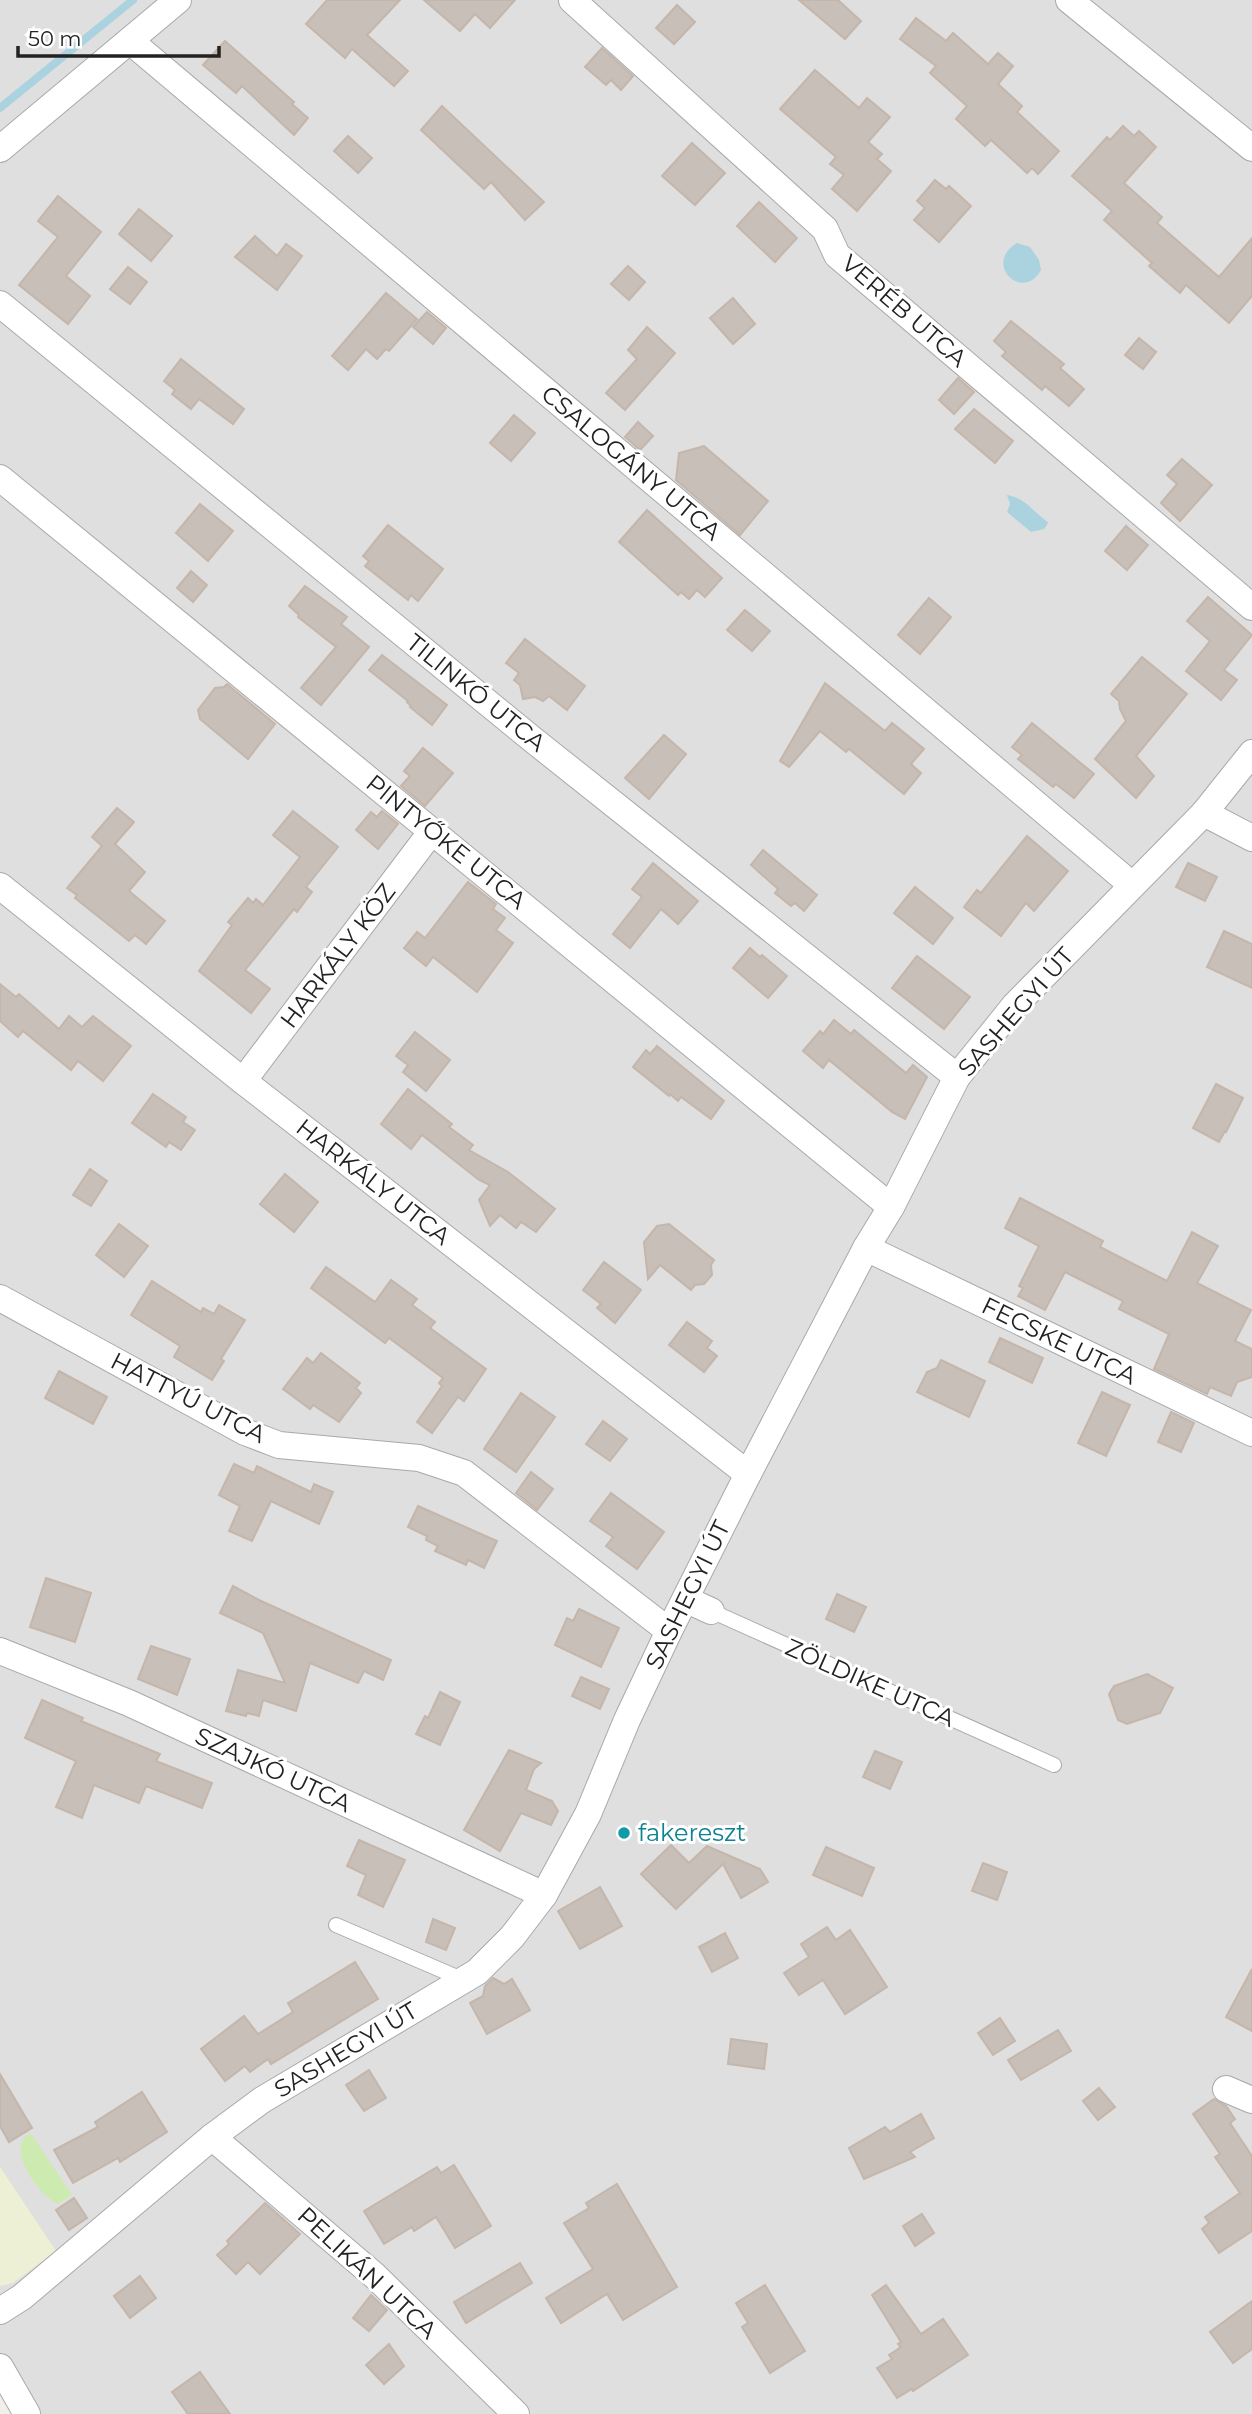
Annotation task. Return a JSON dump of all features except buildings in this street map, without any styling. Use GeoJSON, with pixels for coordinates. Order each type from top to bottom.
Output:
{"type":"FeatureCollection","features":[{"type":"Feature","properties":{"kind":"street"},"geometry":{"type":"LineString","coordinates":[[0,149],[178,0]]}},
{"type":"Feature","properties":{"kind":"street","name":"VERÉB UTCA"},"geometry":{"type":"LineString","coordinates":[[572,0],[825,229],[837,255],[1252,607]]}},
{"type":"Feature","properties":{"kind":"street"},"geometry":{"type":"LineString","coordinates":[[1069,0],[1252,148]]}},
{"type":"Feature","properties":{"kind":"street","name":"CSALOGÁNY UTCA"},"geometry":{"type":"LineString","coordinates":[[130,41],[1132,885]]}},
{"type":"Feature","properties":{"kind":"street","name":"TILINKÓ UTCA"},"geometry":{"type":"LineString","coordinates":[[0,304],[531,739],[957,1077]]}},
{"type":"Feature","properties":{"kind":"street","name":"PINTYŐKE UTCA"},"geometry":{"type":"LineString","coordinates":[[0,478],[891,1208]]}},
{"type":"Feature","properties":{"kind":"street","name":"SASHEGYI ÚT"},"geometry":{"type":"LineString","coordinates":[[0,2311],[22,2297],[212,2137],[262,2100],[477,1972],[512,1937],[544,1895],[589,1814],[627,1720],[669,1631],[687,1600],[748,1474],[866,1248],[891,1208],[957,1077],[1015,1005],[1204,813],[1252,753]]}},
{"type":"Feature","properties":{"kind":"street"},"geometry":{"type":"LineString","coordinates":[[1204,813],[1252,838]]}},
{"type":"Feature","properties":{"kind":"street","name":"HARKÁLY KÖZ"},"geometry":{"type":"LineString","coordinates":[[243,1082],[432,831]]}},
{"type":"Feature","properties":{"kind":"street","name":"HARKÁLY UTCA"},"geometry":{"type":"LineString","coordinates":[[0,886],[243,1082],[748,1474]]}},
{"type":"Feature","properties":{"kind":"street","name":"FECSKE UTCA"},"geometry":{"type":"LineString","coordinates":[[866,1248],[1252,1433]]}},
{"type":"Feature","properties":{"kind":"street","name":"HATTYÚ UTCA"},"geometry":{"type":"LineString","coordinates":[[0,1298],[245,1432],[279,1445],[419,1458],[464,1473],[669,1631]]}},
{"type":"Feature","properties":{"kind":"street","name":"ZÖLDIKE UTCA"},"geometry":{"type":"LineString","coordinates":[[687,1600],[711,1611]]}},
{"type":"Feature","properties":{"kind":"street","name":"SZAJKÓ UTCA"},"geometry":{"type":"LineString","coordinates":[[0,1651],[129,1703],[544,1895]]}},
{"type":"Feature","properties":{"kind":"street"},"geometry":{"type":"LineString","coordinates":[[1226,2089],[1252,2100]]}},
{"type":"Feature","properties":{"kind":"street","name":"PELIKÁN UTCA"},"geometry":{"type":"LineString","coordinates":[[212,2137],[375,2276],[516,2414]]}},
{"type":"Feature","properties":{"kind":"street"},"geometry":{"type":"LineString","coordinates":[[0,2367],[27,2414]]}},
{"type":"Feature","properties":{"kind":"lane","name":"ZÖLDIKE UTCA"},"geometry":{"type":"LineString","coordinates":[[711,1611],[1054,1765]]}},
{"type":"Feature","properties":{"kind":"lane"},"geometry":{"type":"LineString","coordinates":[[336,1926],[464,1980]]}},
{"type":"Feature","properties":{"kind":"shaded area"},"geometry":{"type":"Polygon","coordinates":[[[0,0],[1252,0],[1252,2414],[20,2414],[0,2378],[0,0]]]}},
{"type":"Feature","properties":{"kind":"green space"},"geometry":{"type":"Polygon","coordinates":[[[26,2135],[32,2135],[72,2195],[58,2204],[38,2187],[27,2170],[21,2153],[21,2144],[26,2135]]]}},
{"type":"Feature","properties":{"kind":"green space"},"geometry":{"type":"Polygon","coordinates":[[[0,2167],[56,2251],[13,2283],[0,2286],[0,2167]]]}},
{"type":"Feature","properties":{"kind":"water"},"geometry":{"type":"Polygon","coordinates":[[[1017,243],[1030,247],[1039,260],[1041,270],[1025,283],[1009,277],[1004,269],[1003,261],[1007,252],[1017,243]]]}},
{"type":"Feature","properties":{"kind":"water"},"geometry":{"type":"Polygon","coordinates":[[[1007,495],[1025,502],[1048,522],[1044,529],[1031,532],[1007,512],[1010,504],[1007,495]]]}},
{"type":"Feature","properties":{"kind":"waterway"},"geometry":{"type":"LineString","coordinates":[[0,108],[133,0]]}},
{"type":"Feature","properties":{"kind":"place","name":"fakereszt"},"geometry":{"type":"Point","coordinates":[624,1833]}}]}
